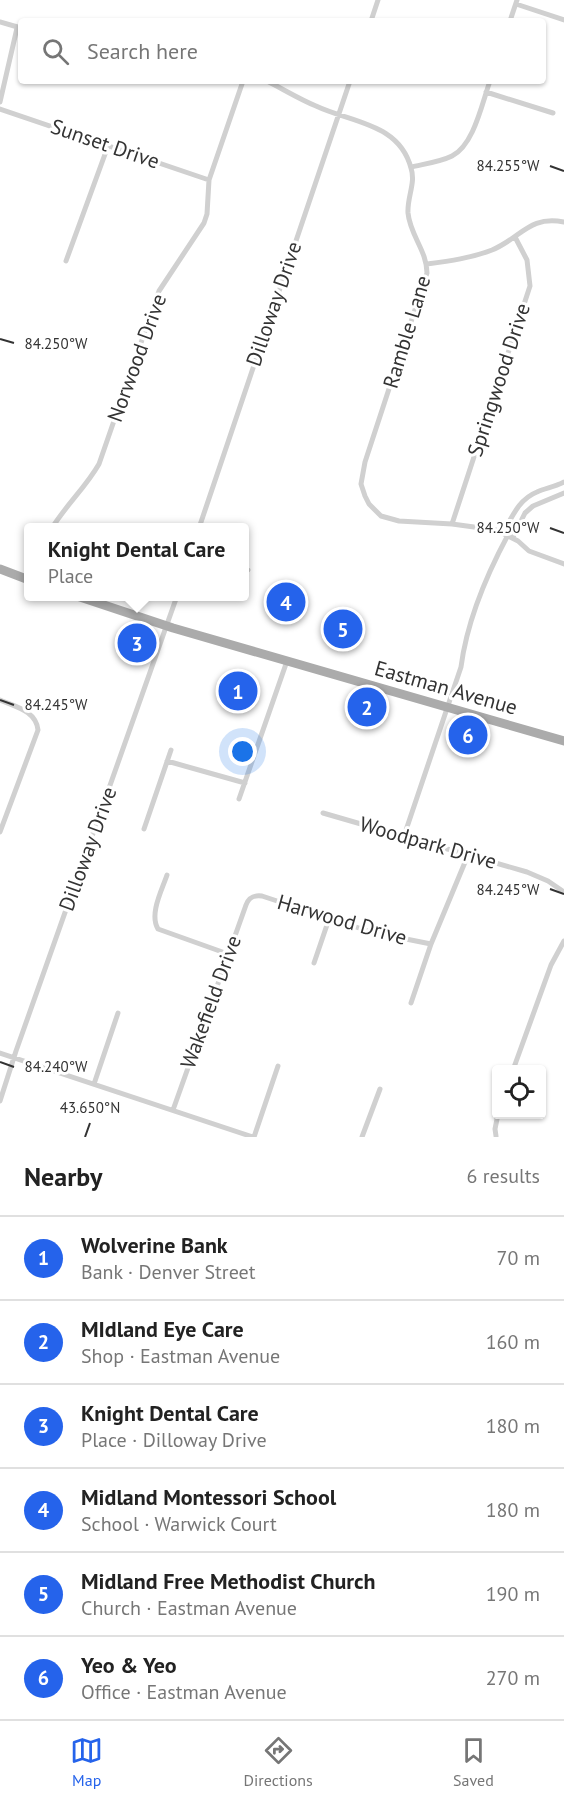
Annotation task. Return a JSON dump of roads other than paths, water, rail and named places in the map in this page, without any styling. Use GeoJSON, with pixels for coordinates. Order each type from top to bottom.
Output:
{"type":"FeatureCollection","features":[{"type":"Feature","properties":{"kind":"main road"},"geometry":{"type":"LineString","coordinates":[[0,569],[24,578]]}},
{"type":"Feature","properties":{"kind":"main road","name":"Eastman Avenue"},"geometry":{"type":"LineString","coordinates":[[89,601],[167,626],[564,741]]}},
{"type":"Feature","properties":{"kind":"street"},"geometry":{"type":"LineString","coordinates":[[372,18],[378,0]]}},
{"type":"Feature","properties":{"kind":"street"},"geometry":{"type":"LineString","coordinates":[[511,18],[516,2],[564,20]]}},
{"type":"Feature","properties":{"kind":"street"},"geometry":{"type":"LineString","coordinates":[[0,22],[18,28]]}},
{"type":"Feature","properties":{"kind":"street"},"geometry":{"type":"LineString","coordinates":[[0,102],[18,32]]}},
{"type":"Feature","properties":{"kind":"street","name":"Norwood Drive"},"geometry":{"type":"LineString","coordinates":[[55,523],[65,506],[90,480],[99,464],[159,291],[204,223],[207,214],[209,180],[242,84]]}},
{"type":"Feature","properties":{"kind":"street"},"geometry":{"type":"LineString","coordinates":[[273,84],[317,107],[388,134],[399,143],[411,167],[450,157],[460,152],[473,130],[489,84]]}},
{"type":"Feature","properties":{"kind":"street","name":"Dilloway Drive"},"geometry":{"type":"LineString","coordinates":[[201,523],[349,84]]}},
{"type":"Feature","properties":{"kind":"street"},"geometry":{"type":"LineString","coordinates":[[486,92],[553,113]]}},
{"type":"Feature","properties":{"kind":"street","name":"Sunset Drive"},"geometry":{"type":"LineString","coordinates":[[0,109],[209,180]]}},
{"type":"Feature","properties":{"kind":"street"},"geometry":{"type":"LineString","coordinates":[[66,261],[108,146]]}},
{"type":"Feature","properties":{"kind":"street","name":"Ramble Lane"},"geometry":{"type":"LineString","coordinates":[[411,167],[413,178],[408,214],[427,264],[424,288],[365,462],[361,484],[364,496],[375,511],[390,519],[452,524]]}},
{"type":"Feature","properties":{"kind":"street"},"geometry":{"type":"LineString","coordinates":[[427,264],[473,256],[495,248],[515,237],[527,226],[541,221],[564,222]]}},
{"type":"Feature","properties":{"kind":"street","name":"Springwood Drive"},"geometry":{"type":"LineString","coordinates":[[452,524],[530,286],[527,260],[515,237]]}},
{"type":"Feature","properties":{"kind":"street"},"geometry":{"type":"LineString","coordinates":[[404,836],[460,668],[464,641],[485,582],[508,535],[516,508],[536,492],[564,482]]}},
{"type":"Feature","properties":{"kind":"street"},"geometry":{"type":"LineString","coordinates":[[508,535],[533,506],[564,493]]}},
{"type":"Feature","properties":{"kind":"street"},"geometry":{"type":"LineString","coordinates":[[452,524],[485,528],[508,535],[529,551],[564,564]]}},
{"type":"Feature","properties":{"kind":"street","name":"Dilloway Drive"},"geometry":{"type":"LineString","coordinates":[[0,1101],[176,601]]}},
{"type":"Feature","properties":{"kind":"street"},"geometry":{"type":"LineString","coordinates":[[239,799],[287,661]]}},
{"type":"Feature","properties":{"kind":"street"},"geometry":{"type":"LineString","coordinates":[[0,700],[27,712],[37,723],[35,739],[0,832]]}},
{"type":"Feature","properties":{"kind":"street"},"geometry":{"type":"LineString","coordinates":[[144,829],[171,750]]}},
{"type":"Feature","properties":{"kind":"street"},"geometry":{"type":"LineString","coordinates":[[167,761],[245,783]]}},
{"type":"Feature","properties":{"kind":"street","name":"Woodpark Drive"},"geometry":{"type":"LineString","coordinates":[[323,813],[537,876],[564,892]]}},
{"type":"Feature","properties":{"kind":"street"},"geometry":{"type":"LineString","coordinates":[[411,1003],[430,944],[468,855]]}},
{"type":"Feature","properties":{"kind":"street"},"geometry":{"type":"LineString","coordinates":[[167,875],[155,914],[154,923],[158,929],[228,954]]}},
{"type":"Feature","properties":{"kind":"street","name":"Harwood Drive"},"geometry":{"type":"LineString","coordinates":[[253,897],[262,896],[371,932],[430,944]]}},
{"type":"Feature","properties":{"kind":"street","name":"Wakefield Drive"},"geometry":{"type":"LineString","coordinates":[[173,1110],[248,900],[253,897]]}},
{"type":"Feature","properties":{"kind":"street"},"geometry":{"type":"LineString","coordinates":[[314,963],[329,919]]}},
{"type":"Feature","properties":{"kind":"street"},"geometry":{"type":"LineString","coordinates":[[515,1065],[551,965],[564,941]]}},
{"type":"Feature","properties":{"kind":"street"},"geometry":{"type":"LineString","coordinates":[[94,1084],[118,1013]]}},
{"type":"Feature","properties":{"kind":"street"},"geometry":{"type":"LineString","coordinates":[[0,1053],[254,1137],[278,1066]]}},
{"type":"Feature","properties":{"kind":"street"},"geometry":{"type":"LineString","coordinates":[[362,1137],[380,1089]]}},
{"type":"Feature","properties":{"kind":"street"},"geometry":{"type":"LineString","coordinates":[[496,1136],[497,1119]]}},
{"type":"Feature","properties":{"kind":"place","name":"Midland Montessori School"},"geometry":{"type":"Point","coordinates":[286,602]}},
{"type":"Feature","properties":{"kind":"place","name":"Midland Free Methodist Church"},"geometry":{"type":"Point","coordinates":[343,629]}},
{"type":"Feature","properties":{"kind":"place","name":"Knight Dental Care"},"geometry":{"type":"Point","coordinates":[137,643]}},
{"type":"Feature","properties":{"kind":"place","name":"Wolverine Bank"},"geometry":{"type":"Point","coordinates":[238,691]}},
{"type":"Feature","properties":{"kind":"place","name":"MIdland Eye Care"},"geometry":{"type":"Point","coordinates":[367,707]}},
{"type":"Feature","properties":{"kind":"place","name":"Yeo & Yeo"},"geometry":{"type":"Point","coordinates":[468,735]}}]}
